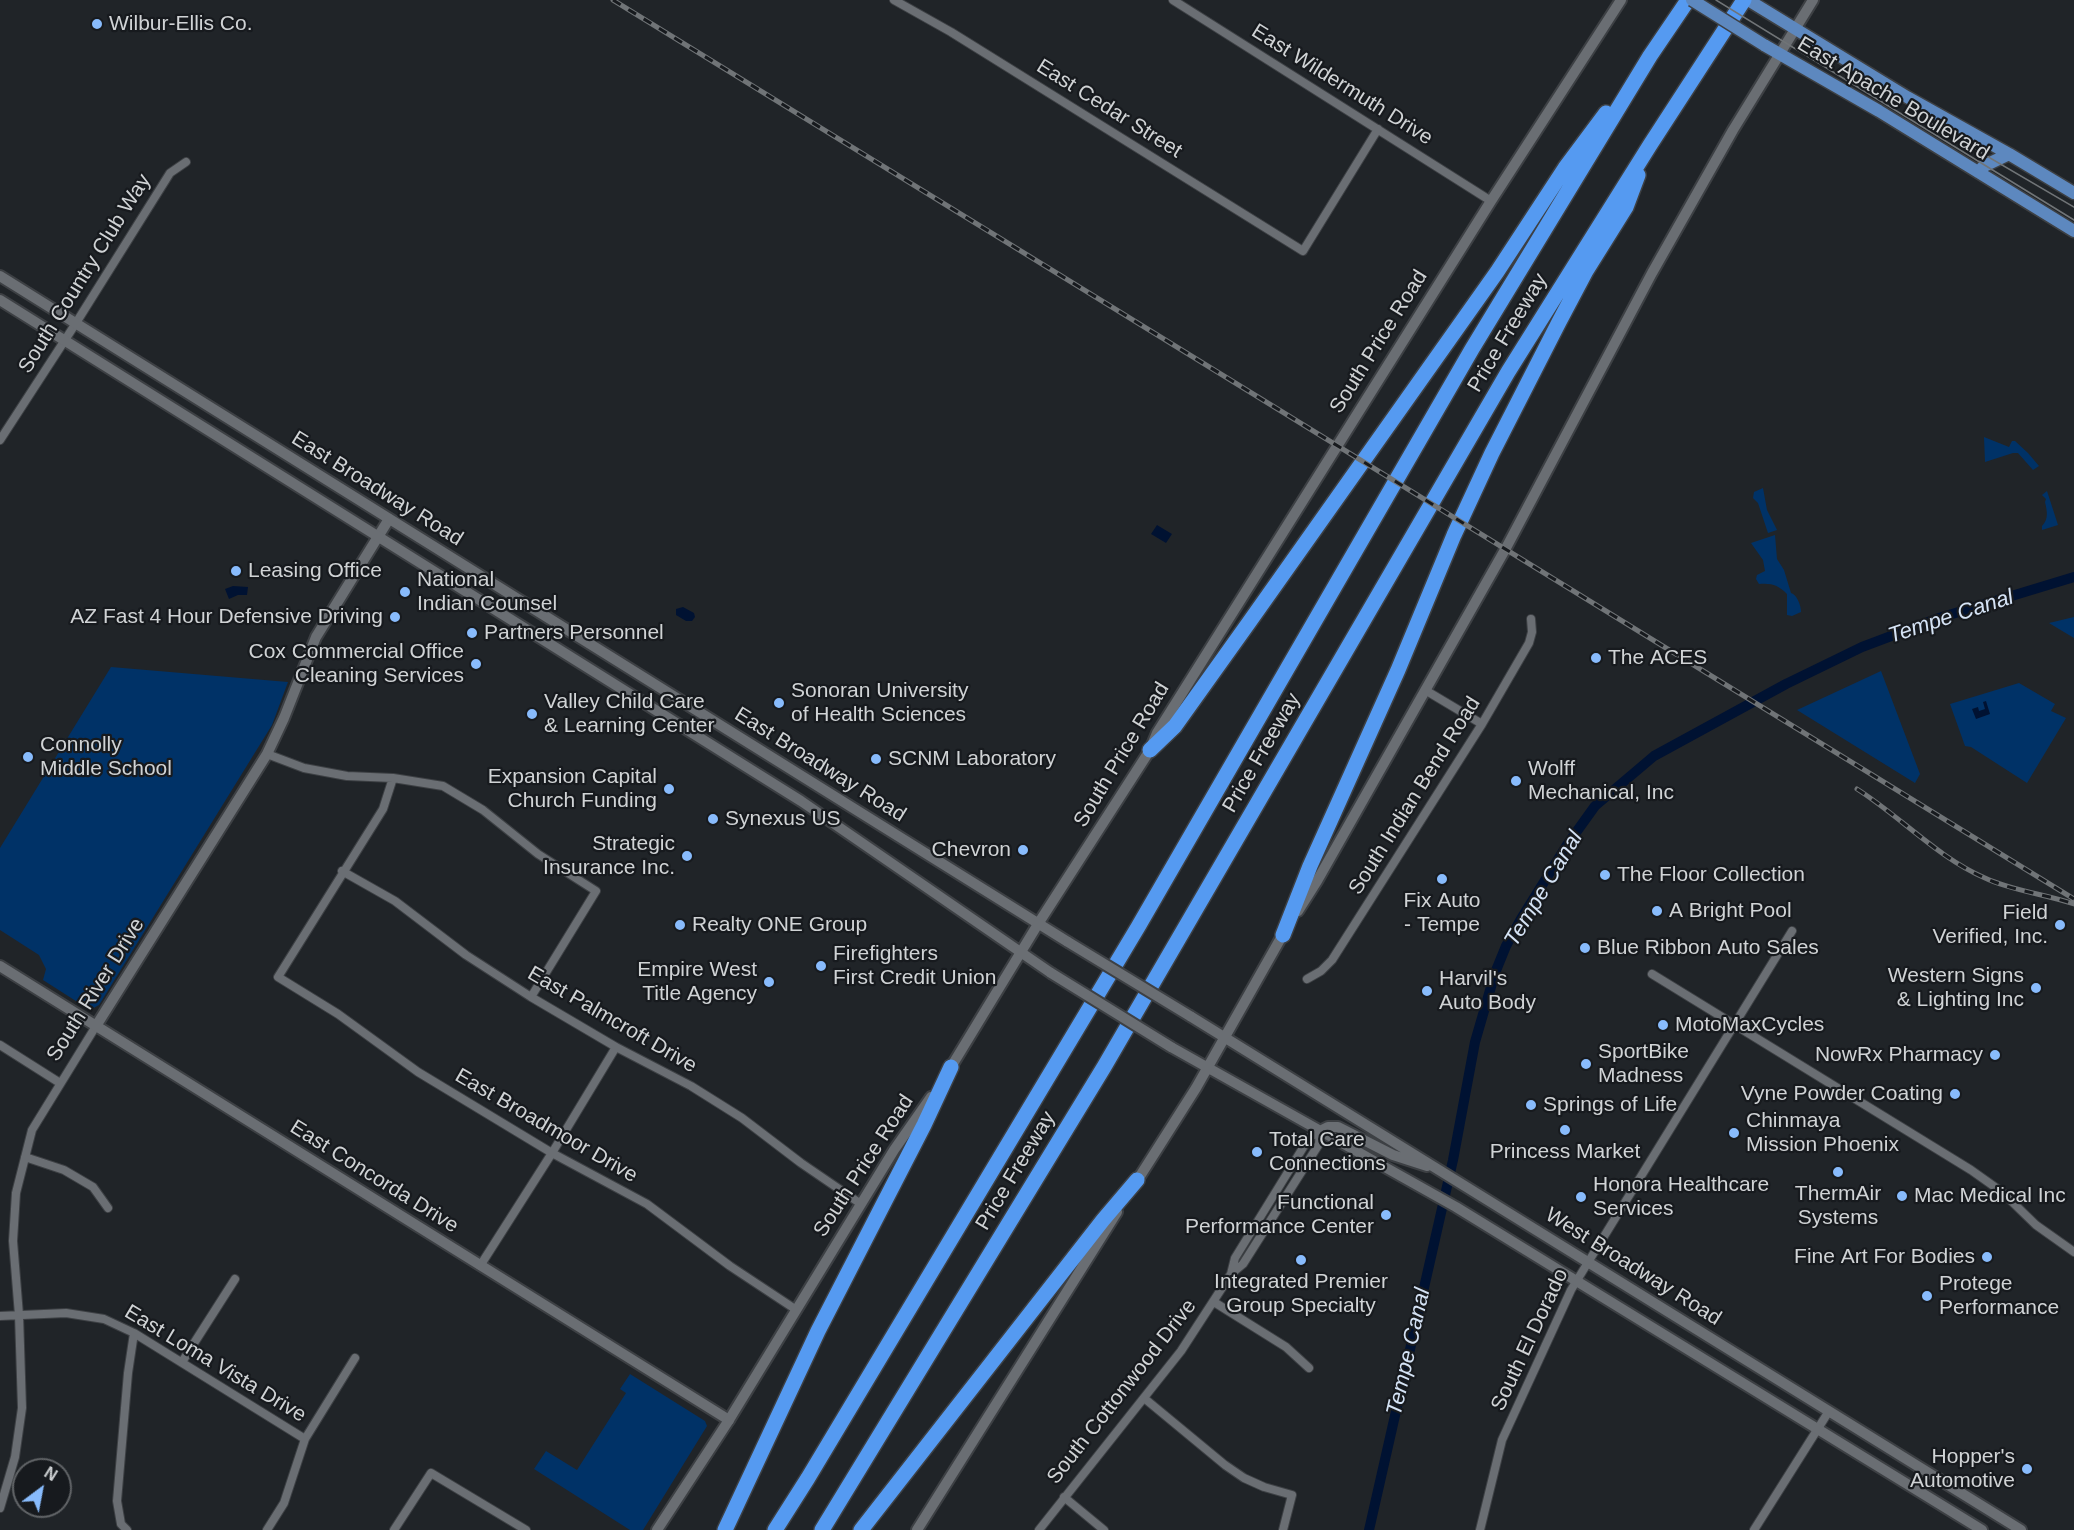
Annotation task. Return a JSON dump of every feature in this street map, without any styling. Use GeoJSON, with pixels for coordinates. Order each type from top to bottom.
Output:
{"type":"FeatureCollection","features":[{"type":"Feature","properties":{"kind":"highway","name":"Price Freeway"},"geometry":{"type":"LineString","coordinates":[[775,1530],[1138,927],[1472,349],[1650,56],[1690,0]]}},
{"type":"Feature","properties":{"kind":"highway","name":"Price Freeway"},"geometry":{"type":"LineString","coordinates":[[822,1530],[1104,1067],[1508,372],[1650,144],[1746,0]]}},
{"type":"Feature","properties":{"kind":"highway"},"geometry":{"type":"LineString","coordinates":[[1150,750],[1175,726],[1196,697],[1452,337],[1564,168],[1650,56]]}},
{"type":"Feature","properties":{"kind":"highway"},"geometry":{"type":"LineString","coordinates":[[1283,934],[1310,866],[1492,453],[1564,312],[1626,207],[1650,144]]}},
{"type":"Feature","properties":{"kind":"highway"},"geometry":{"type":"LineString","coordinates":[[725,1530],[818,1331],[924,1125],[951,1067]]}},
{"type":"Feature","properties":{"kind":"highway"},"geometry":{"type":"LineString","coordinates":[[861,1530],[1103,1220],[1137,1180]]}},
{"type":"Feature","properties":{"kind":"main road","name":"South Price Road"},"geometry":{"type":"LineString","coordinates":[[657,1530],[729,1420],[894,1150],[951,1067],[1038,924],[1150,750],[1156,733],[1620,0]]}},
{"type":"Feature","properties":{"kind":"main road","name":"East Apache Boulevard"},"geometry":{"type":"LineString","coordinates":[[1690,0],[1888,116],[2074,231]]}},
{"type":"Feature","properties":{"kind":"main road","name":"East Apache Boulevard"},"geometry":{"type":"LineString","coordinates":[[1746,0],[1796,28],[1907,97],[2074,193]]}},
{"type":"Feature","properties":{"kind":"main road"},"geometry":{"type":"LineString","coordinates":[[917,1530],[1137,1180],[1317,881],[1510,540],[1652,273],[1733,130],[1813,0]]}},
{"type":"Feature","properties":{"kind":"main road"},"geometry":{"type":"LineString","coordinates":[[1978,172],[1984,166],[2009,154]]}},
{"type":"Feature","properties":{"kind":"main road","name":"East Broadway Road"},"geometry":{"type":"LineString","coordinates":[[0,276],[812,784],[1223,1037]]}},
{"type":"Feature","properties":{"kind":"main road","name":"East Broadway Road"},"geometry":{"type":"LineString","coordinates":[[0,300],[801,801],[1020,953],[1206,1068]]}},
{"type":"Feature","properties":{"kind":"main road","name":"South River Drive"},"geometry":{"type":"LineString","coordinates":[[96,1026],[267,754],[285,718],[316,637],[389,519]]}},
{"type":"Feature","properties":{"kind":"main road"},"geometry":{"type":"LineString","coordinates":[[682,727],[693,709]]}},
{"type":"Feature","properties":{"kind":"main road"},"geometry":{"type":"LineString","coordinates":[[801,801],[812,784]]}},
{"type":"Feature","properties":{"kind":"main road","name":"East Concorda Drive"},"geometry":{"type":"LineString","coordinates":[[0,966],[729,1420]]}},
{"type":"Feature","properties":{"kind":"main road","name":"West Broadway Road"},"geometry":{"type":"LineString","coordinates":[[1223,1037],[2022,1530]]}},
{"type":"Feature","properties":{"kind":"main road","name":"West Broadway Road"},"geometry":{"type":"LineString","coordinates":[[1206,1068],[1428,1191],[1577,1279],[1982,1530]]}},
{"type":"Feature","properties":{"kind":"main road"},"geometry":{"type":"LineString","coordinates":[[1320,1131],[1328,1127],[1338,1127],[1393,1155],[1424,1167],[1433,1166]]}},
{"type":"Feature","properties":{"kind":"street","name":"East Cedar Street"},"geometry":{"type":"LineString","coordinates":[[894,0],[951,32],[1303,251],[1378,129]]}},
{"type":"Feature","properties":{"kind":"street","name":"East Wildermuth Drive"},"geometry":{"type":"LineString","coordinates":[[1173,0],[1491,201]]}},
{"type":"Feature","properties":{"kind":"street","name":"South Country Club Way"},"geometry":{"type":"LineString","coordinates":[[0,440],[65,341],[170,172],[186,162]]}},
{"type":"Feature","properties":{"kind":"street","name":"South Indian Bend Road"},"geometry":{"type":"LineString","coordinates":[[1307,979],[1321,971],[1332,960],[1482,724],[1529,643],[1532,632],[1531,619]]}},
{"type":"Feature","properties":{"kind":"street"},"geometry":{"type":"LineString","coordinates":[[1425,690],[1482,724]]}},
{"type":"Feature","properties":{"kind":"street"},"geometry":{"type":"LineString","coordinates":[[267,754],[313,770],[347,776],[393,778],[442,786],[483,810],[538,854],[596,891],[531,997]]}},
{"type":"Feature","properties":{"kind":"street"},"geometry":{"type":"LineString","coordinates":[[342,871],[382,809],[393,778]]}},
{"type":"Feature","properties":{"kind":"street","name":"East Broadmoor Drive"},"geometry":{"type":"LineString","coordinates":[[342,871],[278,976],[338,1014],[418,1072],[552,1153],[647,1204],[730,1266],[795,1309]]}},
{"type":"Feature","properties":{"kind":"street","name":"East Palmcroft Drive"},"geometry":{"type":"LineString","coordinates":[[342,871],[395,901],[466,955],[531,997],[616,1047],[691,1086],[741,1118],[861,1204]]}},
{"type":"Feature","properties":{"kind":"street","name":"South El Dorado"},"geometry":{"type":"LineString","coordinates":[[1480,1530],[1502,1440],[1577,1279],[1792,931]]}},
{"type":"Feature","properties":{"kind":"street"},"geometry":{"type":"LineString","coordinates":[[1652,974],[1971,1170],[2001,1192],[2036,1226],[2074,1252]]}},
{"type":"Feature","properties":{"kind":"street","name":"South River Drive"},"geometry":{"type":"LineString","coordinates":[[0,1508],[15,1457],[22,1408],[19,1315],[13,1241],[16,1193],[32,1130],[96,1026]]}},
{"type":"Feature","properties":{"kind":"street"},"geometry":{"type":"LineString","coordinates":[[0,1045],[60,1083]]}},
{"type":"Feature","properties":{"kind":"street"},"geometry":{"type":"LineString","coordinates":[[480,1266],[616,1047]]}},
{"type":"Feature","properties":{"kind":"street","name":"South Cottonwood Drive"},"geometry":{"type":"LineString","coordinates":[[1039,1530],[1181,1351],[1231,1274],[1235,1258],[1309,1138],[1320,1131]]}},
{"type":"Feature","properties":{"kind":"street","name":"South Cottonwood Drive"},"geometry":{"type":"LineString","coordinates":[[1231,1274],[1243,1264],[1276,1212],[1318,1144],[1320,1131]]}},
{"type":"Feature","properties":{"kind":"street"},"geometry":{"type":"LineString","coordinates":[[25,1157],[64,1170],[93,1186],[108,1208]]}},
{"type":"Feature","properties":{"kind":"street"},"geometry":{"type":"LineString","coordinates":[[1275,1192],[1276,1212]]}},
{"type":"Feature","properties":{"kind":"street"},"geometry":{"type":"LineString","coordinates":[[182,1362],[235,1280]]}},
{"type":"Feature","properties":{"kind":"street"},"geometry":{"type":"LineString","coordinates":[[1214,1302],[1286,1347],[1309,1368]]}},
{"type":"Feature","properties":{"kind":"street","name":"East Loma Vista Drive"},"geometry":{"type":"LineString","coordinates":[[0,1316],[66,1313],[104,1319],[134,1333],[305,1439]]}},
{"type":"Feature","properties":{"kind":"street"},"geometry":{"type":"LineString","coordinates":[[124,1527],[117,1501],[128,1373],[134,1333]]}},
{"type":"Feature","properties":{"kind":"street"},"geometry":{"type":"LineString","coordinates":[[267,1530],[284,1503],[305,1439],[355,1358]]}},
{"type":"Feature","properties":{"kind":"street"},"geometry":{"type":"LineString","coordinates":[[1144,1398],[1244,1478],[1264,1487],[1292,1495],[1283,1530]]}},
{"type":"Feature","properties":{"kind":"street"},"geometry":{"type":"LineString","coordinates":[[1754,1530],[1829,1411]]}},
{"type":"Feature","properties":{"kind":"street"},"geometry":{"type":"LineString","coordinates":[[394,1530],[431,1473],[526,1530]]}},
{"type":"Feature","properties":{"kind":"street"},"geometry":{"type":"LineString","coordinates":[[1064,1497],[1104,1530]]}},
{"type":"Feature","properties":{"kind":"shaded area"},"geometry":{"type":"Polygon","coordinates":[[[1984,437],[2009,447],[2012,441],[2015,441],[2039,466],[2033,470],[2018,453],[1985,462],[1984,437]]]}},
{"type":"Feature","properties":{"kind":"shaded area"},"geometry":{"type":"Polygon","coordinates":[[[1763,488],[1767,510],[1777,530],[1768,533],[1758,503],[1753,498],[1754,492],[1763,488]]]}},
{"type":"Feature","properties":{"kind":"shaded area"},"geometry":{"type":"Polygon","coordinates":[[[2047,491],[2058,525],[2042,530],[2047,515],[2046,499],[2042,495],[2047,491]]]}},
{"type":"Feature","properties":{"kind":"shaded area"},"geometry":{"type":"Polygon","coordinates":[[[1157,525],[1172,534],[1166,543],[1151,534],[1157,525]]]}},
{"type":"Feature","properties":{"kind":"shaded area"},"geometry":{"type":"Polygon","coordinates":[[[1775,535],[1777,559],[1784,570],[1791,593],[1797,598],[1800,606],[1801,612],[1792,616],[1787,615],[1787,594],[1774,585],[1759,584],[1756,579],[1757,575],[1765,571],[1763,560],[1751,543],[1775,535]]]}},
{"type":"Feature","properties":{"kind":"shaded area"},"geometry":{"type":"Polygon","coordinates":[[[233,586],[248,587],[247,595],[238,595],[229,599],[225,589],[233,586]]]}},
{"type":"Feature","properties":{"kind":"shaded area"},"geometry":{"type":"Polygon","coordinates":[[[683,607],[694,613],[695,617],[692,621],[686,621],[676,615],[676,609],[683,607]]]}},
{"type":"Feature","properties":{"kind":"shaded area"},"geometry":{"type":"Polygon","coordinates":[[[2074,617],[2074,638],[2049,623],[2074,617]]]}},
{"type":"Feature","properties":{"kind":"shaded area"},"geometry":{"type":"Polygon","coordinates":[[[111,667],[288,682],[272,725],[99,1005],[90,1010],[43,980],[46,969],[39,955],[0,930],[0,848],[111,667]]]}},
{"type":"Feature","properties":{"kind":"shaded area"},"geometry":{"type":"Polygon","coordinates":[[[1881,671],[1920,774],[1915,783],[1797,710],[1881,671]]]}},
{"type":"Feature","properties":{"kind":"shaded area"},"geometry":{"type":"Polygon","coordinates":[[[2019,683],[2055,704],[2051,711],[2066,718],[2027,783],[1971,747],[1965,746],[1950,704],[2019,683]]]}},
{"type":"Feature","properties":{"kind":"shaded area"},"geometry":{"type":"Polygon","coordinates":[[[1986,701],[1990,714],[1976,719],[1972,709],[1978,707],[1979,711],[1985,709],[1983,702],[1986,701]]]}},
{"type":"Feature","properties":{"kind":"shaded area"},"geometry":{"type":"Polygon","coordinates":[[[630,1374],[705,1421],[707,1426],[643,1530],[630,1530],[534,1469],[546,1451],[577,1470],[626,1393],[620,1389],[630,1374]]]}},
{"type":"Feature","properties":{"kind":"waterway","name":"Tempe Canal"},"geometry":{"type":"LineString","coordinates":[[1369,1530],[1453,1160],[1475,1042],[1495,973],[1506,946],[1521,919],[1567,845],[1595,806],[1654,756],[1786,684],[1862,647],[1939,618],[2074,577]]}},
{"type":"Feature","properties":{"kind":"tram line"},"geometry":{"type":"LineString","coordinates":[[1716,0],[2074,220]]}},
{"type":"Feature","properties":{"kind":"tram line"},"geometry":{"type":"LineString","coordinates":[[1932,124],[2074,207]]}},
{"type":"Feature","properties":{"kind":"railway"},"geometry":{"type":"LineString","coordinates":[[613,0],[2074,899]]}},
{"type":"Feature","properties":{"kind":"railway"},"geometry":{"type":"LineString","coordinates":[[1857,789],[1935,848],[1968,869],[2007,886],[2074,904]]}},
{"type":"Feature","properties":{"kind":"place","name":"Wilbur-Ellis Co."},"geometry":{"type":"Point","coordinates":[97,24]}},
{"type":"Feature","properties":{"kind":"place","name":"Leasing Office"},"geometry":{"type":"Point","coordinates":[236,571]}},
{"type":"Feature","properties":{"kind":"place","name":"National Indian Counsel"},"geometry":{"type":"Point","coordinates":[405,592]}},
{"type":"Feature","properties":{"kind":"place","name":"AZ Fast 4 Hour Defensive Driving"},"geometry":{"type":"Point","coordinates":[395,617]}},
{"type":"Feature","properties":{"kind":"place","name":"Partners Personnel"},"geometry":{"type":"Point","coordinates":[472,633]}},
{"type":"Feature","properties":{"kind":"place","name":"The ACES"},"geometry":{"type":"Point","coordinates":[1596,658]}},
{"type":"Feature","properties":{"kind":"place","name":"Cox Commercial Office Cleaning Services"},"geometry":{"type":"Point","coordinates":[476,664]}},
{"type":"Feature","properties":{"kind":"place","name":"Sonoran University of Health Sciences"},"geometry":{"type":"Point","coordinates":[779,703]}},
{"type":"Feature","properties":{"kind":"place","name":"Valley Child Care & Learning Center"},"geometry":{"type":"Point","coordinates":[532,714]}},
{"type":"Feature","properties":{"kind":"place","name":"Connolly Middle School"},"geometry":{"type":"Point","coordinates":[28,757]}},
{"type":"Feature","properties":{"kind":"place","name":"SCNM Laboratory"},"geometry":{"type":"Point","coordinates":[876,759]}},
{"type":"Feature","properties":{"kind":"place","name":"Wolff Mechanical, Inc"},"geometry":{"type":"Point","coordinates":[1516,781]}},
{"type":"Feature","properties":{"kind":"place","name":"Expansion Capital Church Funding"},"geometry":{"type":"Point","coordinates":[669,789]}},
{"type":"Feature","properties":{"kind":"place","name":"Synexus US"},"geometry":{"type":"Point","coordinates":[713,819]}},
{"type":"Feature","properties":{"kind":"place","name":"Chevron"},"geometry":{"type":"Point","coordinates":[1023,850]}},
{"type":"Feature","properties":{"kind":"place","name":"Strategic Insurance Inc."},"geometry":{"type":"Point","coordinates":[687,856]}},
{"type":"Feature","properties":{"kind":"place","name":"The Floor Collection"},"geometry":{"type":"Point","coordinates":[1605,875]}},
{"type":"Feature","properties":{"kind":"place","name":"Fix Auto - Tempe"},"geometry":{"type":"Point","coordinates":[1442,879]}},
{"type":"Feature","properties":{"kind":"place","name":"A Bright Pool"},"geometry":{"type":"Point","coordinates":[1657,911]}},
{"type":"Feature","properties":{"kind":"place","name":"Realty ONE Group"},"geometry":{"type":"Point","coordinates":[680,925]}},
{"type":"Feature","properties":{"kind":"place","name":"Field Verified, Inc."},"geometry":{"type":"Point","coordinates":[2060,925]}},
{"type":"Feature","properties":{"kind":"place","name":"Blue Ribbon Auto Sales"},"geometry":{"type":"Point","coordinates":[1585,948]}},
{"type":"Feature","properties":{"kind":"place","name":"Firefighters First Credit Union"},"geometry":{"type":"Point","coordinates":[821,966]}},
{"type":"Feature","properties":{"kind":"place","name":"Empire West Title Agency"},"geometry":{"type":"Point","coordinates":[769,982]}},
{"type":"Feature","properties":{"kind":"place","name":"Western Signs & Lighting Inc"},"geometry":{"type":"Point","coordinates":[2036,988]}},
{"type":"Feature","properties":{"kind":"place","name":"Harvil's Auto Body"},"geometry":{"type":"Point","coordinates":[1427,991]}},
{"type":"Feature","properties":{"kind":"place","name":"MotoMaxCycles"},"geometry":{"type":"Point","coordinates":[1663,1025]}},
{"type":"Feature","properties":{"kind":"place","name":"NowRx Pharmacy"},"geometry":{"type":"Point","coordinates":[1995,1055]}},
{"type":"Feature","properties":{"kind":"place","name":"SportBike Madness"},"geometry":{"type":"Point","coordinates":[1586,1064]}},
{"type":"Feature","properties":{"kind":"place","name":"Vyne Powder Coating"},"geometry":{"type":"Point","coordinates":[1955,1094]}},
{"type":"Feature","properties":{"kind":"place","name":"Springs of Life"},"geometry":{"type":"Point","coordinates":[1531,1105]}},
{"type":"Feature","properties":{"kind":"place","name":"Princess Market"},"geometry":{"type":"Point","coordinates":[1565,1130]}},
{"type":"Feature","properties":{"kind":"place","name":"Chinmaya Mission Phoenix"},"geometry":{"type":"Point","coordinates":[1734,1133]}},
{"type":"Feature","properties":{"kind":"place","name":"Total Care Connections"},"geometry":{"type":"Point","coordinates":[1257,1152]}},
{"type":"Feature","properties":{"kind":"place","name":"ThermAir Systems"},"geometry":{"type":"Point","coordinates":[1838,1172]}},
{"type":"Feature","properties":{"kind":"place","name":"Mac Medical Inc"},"geometry":{"type":"Point","coordinates":[1902,1196]}},
{"type":"Feature","properties":{"kind":"place","name":"Honora Healthcare Services"},"geometry":{"type":"Point","coordinates":[1581,1197]}},
{"type":"Feature","properties":{"kind":"place","name":"Functional Performance Center"},"geometry":{"type":"Point","coordinates":[1386,1215]}},
{"type":"Feature","properties":{"kind":"place","name":"Fine Art For Bodies"},"geometry":{"type":"Point","coordinates":[1987,1257]}},
{"type":"Feature","properties":{"kind":"place","name":"Integrated Premier Group Specialty"},"geometry":{"type":"Point","coordinates":[1301,1260]}},
{"type":"Feature","properties":{"kind":"place","name":"Protege Performance"},"geometry":{"type":"Point","coordinates":[1927,1296]}},
{"type":"Feature","properties":{"kind":"place","name":"Hopper's Automotive"},"geometry":{"type":"Point","coordinates":[2027,1469]}}]}
